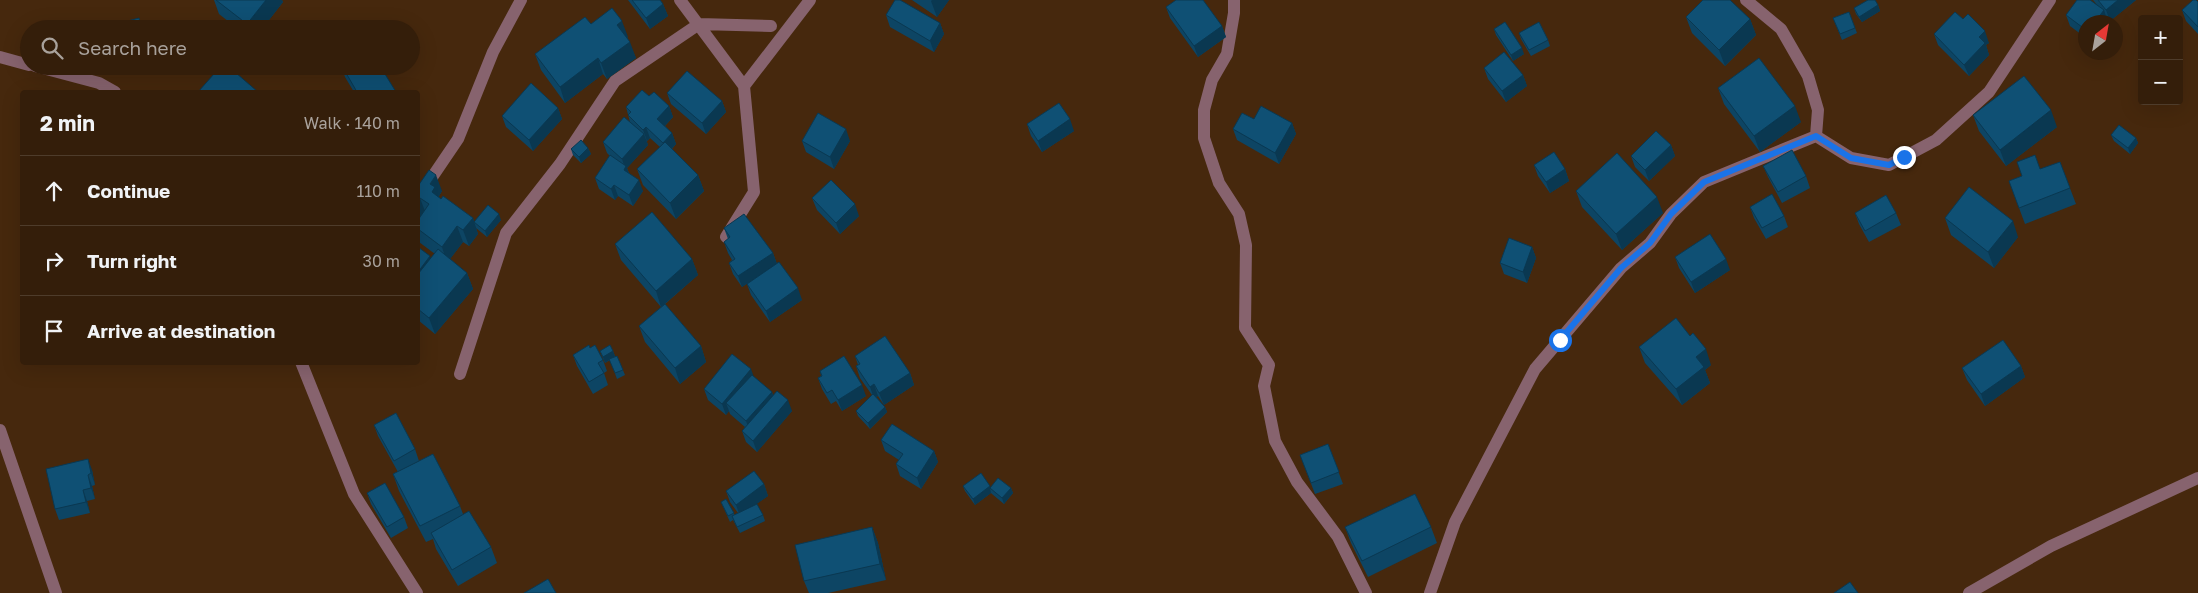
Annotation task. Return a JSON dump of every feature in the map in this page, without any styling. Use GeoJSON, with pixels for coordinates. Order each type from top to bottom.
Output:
{"type":"FeatureCollection","features":[{"type":"Feature","properties":{"kind":"street"},"geometry":{"type":"LineString","coordinates":[[420,195],[458,139],[493,52],[521,0]]}},
{"type":"Feature","properties":{"kind":"street"},"geometry":{"type":"LineString","coordinates":[[680,0],[744,86],[754,192],[726,237]]}},
{"type":"Feature","properties":{"kind":"street"},"geometry":{"type":"LineString","coordinates":[[744,86],[810,0]]}},
{"type":"Feature","properties":{"kind":"street"},"geometry":{"type":"LineString","coordinates":[[1234,0],[1234,13],[1227,54],[1212,80],[1204,110],[1204,138],[1219,182],[1239,214],[1243,229],[1246,244],[1245,328],[1269,365],[1264,386],[1275,441],[1298,482],[1338,537],[1366,593]]}},
{"type":"Feature","properties":{"kind":"street"},"geometry":{"type":"LineString","coordinates":[[1746,0],[1781,28],[1808,76],[1818,110],[1816,136]]}},
{"type":"Feature","properties":{"kind":"street"},"geometry":{"type":"LineString","coordinates":[[1816,136],[1851,158],[1889,165],[1936,140],[1989,92],[2050,0]]}},
{"type":"Feature","properties":{"kind":"street"},"geometry":{"type":"LineString","coordinates":[[460,374],[506,233],[560,164],[615,81],[699,24],[771,26]]}},
{"type":"Feature","properties":{"kind":"street"},"geometry":{"type":"LineString","coordinates":[[0,57],[20,63]]}},
{"type":"Feature","properties":{"kind":"street"},"geometry":{"type":"LineString","coordinates":[[69,75],[99,83],[111,90]]}},
{"type":"Feature","properties":{"kind":"street"},"geometry":{"type":"LineString","coordinates":[[1430,593],[1455,522],[1535,369],[1621,268],[1650,243],[1671,214],[1704,182],[1816,136]]}},
{"type":"Feature","properties":{"kind":"street"},"geometry":{"type":"LineString","coordinates":[[303,365],[354,494],[417,593]]}},
{"type":"Feature","properties":{"kind":"street"},"geometry":{"type":"LineString","coordinates":[[0,430],[56,593]]}},
{"type":"Feature","properties":{"kind":"street"},"geometry":{"type":"LineString","coordinates":[[1969,593],[2051,546],[2198,478]]}},
{"type":"Feature","properties":{"kind":"building"},"geometry":{"type":"Polygon","coordinates":[[[216,0],[266,0],[250,20],[242,20],[216,0]]]}},
{"type":"Feature","properties":{"kind":"building"},"geometry":{"type":"Polygon","coordinates":[[[632,0],[660,0],[663,4],[646,18],[632,0]]]}},
{"type":"Feature","properties":{"kind":"building"},"geometry":{"type":"Polygon","coordinates":[[[895,0],[900,0],[940,23],[930,41],[886,15],[895,0]]]}},
{"type":"Feature","properties":{"kind":"building"},"geometry":{"type":"Polygon","coordinates":[[[1176,0],[1203,0],[1222,26],[1194,46],[1166,7],[1176,0]]]}},
{"type":"Feature","properties":{"kind":"building"},"geometry":{"type":"Polygon","coordinates":[[[1703,0],[1730,0],[1750,19],[1719,50],[1686,17],[1703,0]]]}},
{"type":"Feature","properties":{"kind":"building"},"geometry":{"type":"Polygon","coordinates":[[[1868,0],[1875,0],[1878,5],[1859,17],[1854,8],[1868,0]]]}},
{"type":"Feature","properties":{"kind":"building"},"geometry":{"type":"Polygon","coordinates":[[[2077,0],[2090,0],[2104,10],[2100,15],[2078,15],[2078,24],[2066,15],[2077,0]]]}},
{"type":"Feature","properties":{"kind":"building"},"geometry":{"type":"Polygon","coordinates":[[[2098,0],[2118,0],[2106,10],[2098,0]]]}},
{"type":"Feature","properties":{"kind":"building"},"geometry":{"type":"Polygon","coordinates":[[[2193,0],[2198,2],[2198,27],[2182,10],[2193,0]]]}},
{"type":"Feature","properties":{"kind":"building"},"geometry":{"type":"Polygon","coordinates":[[[612,8],[622,21],[617,25],[630,42],[601,63],[598,58],[560,87],[535,54],[585,17],[591,24],[612,8]]]}},
{"type":"Feature","properties":{"kind":"building"},"geometry":{"type":"Polygon","coordinates":[[[1849,12],[1855,28],[1840,34],[1833,18],[1849,12]]]}},
{"type":"Feature","properties":{"kind":"building"},"geometry":{"type":"Polygon","coordinates":[[[1955,12],[1963,19],[1968,14],[1985,31],[1979,37],[1985,43],[1964,65],[1934,34],[1955,12]]]}},
{"type":"Feature","properties":{"kind":"building"},"geometry":{"type":"Polygon","coordinates":[[[1505,22],[1522,48],[1511,55],[1494,29],[1505,22]]]}},
{"type":"Feature","properties":{"kind":"building"},"geometry":{"type":"Polygon","coordinates":[[[1539,22],[1548,40],[1529,50],[1519,33],[1539,22]]]}},
{"type":"Feature","properties":{"kind":"building"},"geometry":{"type":"Polygon","coordinates":[[[1504,52],[1523,75],[1502,91],[1484,68],[1504,52]]]}},
{"type":"Feature","properties":{"kind":"building"},"geometry":{"type":"Polygon","coordinates":[[[1759,58],[1795,106],[1754,136],[1718,88],[1759,58]]]}},
{"type":"Feature","properties":{"kind":"building"},"geometry":{"type":"Polygon","coordinates":[[[687,71],[722,101],[702,123],[667,93],[687,71]]]}},
{"type":"Feature","properties":{"kind":"building"},"geometry":{"type":"Polygon","coordinates":[[[213,75],[238,75],[256,90],[200,90],[213,75]]]}},
{"type":"Feature","properties":{"kind":"building"},"geometry":{"type":"Polygon","coordinates":[[[347,75],[386,75],[395,90],[356,90],[347,75]]]}},
{"type":"Feature","properties":{"kind":"building"},"geometry":{"type":"Polygon","coordinates":[[[2024,76],[2051,110],[2000,150],[1973,115],[2024,76]]]}},
{"type":"Feature","properties":{"kind":"building"},"geometry":{"type":"Polygon","coordinates":[[[531,83],[558,108],[529,140],[502,116],[531,83]]]}},
{"type":"Feature","properties":{"kind":"building"},"geometry":{"type":"Polygon","coordinates":[[[642,90],[649,96],[654,92],[669,106],[657,119],[672,133],[663,143],[646,127],[643,130],[628,115],[631,112],[626,107],[642,90]]]}},
{"type":"Feature","properties":{"kind":"building"},"geometry":{"type":"Polygon","coordinates":[[[1059,103],[1070,119],[1038,141],[1027,124],[1059,103]]]}},
{"type":"Feature","properties":{"kind":"building"},"geometry":{"type":"Polygon","coordinates":[[[1261,106],[1292,123],[1275,153],[1233,129],[1242,113],[1254,119],[1261,106]]]}},
{"type":"Feature","properties":{"kind":"building"},"geometry":{"type":"Polygon","coordinates":[[[818,113],[846,129],[830,157],[802,141],[818,113]]]}},
{"type":"Feature","properties":{"kind":"building"},"geometry":{"type":"Polygon","coordinates":[[[624,117],[644,134],[622,159],[603,142],[624,117]]]}},
{"type":"Feature","properties":{"kind":"building"},"geometry":{"type":"Polygon","coordinates":[[[2119,125],[2136,138],[2128,148],[2111,135],[2119,125]]]}},
{"type":"Feature","properties":{"kind":"building"},"geometry":{"type":"Polygon","coordinates":[[[1656,131],[1671,145],[1645,170],[1631,156],[1656,131]]]}},
{"type":"Feature","properties":{"kind":"building"},"geometry":{"type":"Polygon","coordinates":[[[581,140],[588,148],[579,157],[571,149],[581,140]]]}},
{"type":"Feature","properties":{"kind":"building"},"geometry":{"type":"Polygon","coordinates":[[[665,142],[698,175],[670,203],[637,169],[665,142]]]}},
{"type":"Feature","properties":{"kind":"building"},"geometry":{"type":"Polygon","coordinates":[[[1792,150],[1806,176],[1778,192],[1763,166],[1792,150]]]}},
{"type":"Feature","properties":{"kind":"building"},"geometry":{"type":"Polygon","coordinates":[[[1554,152],[1565,169],[1546,182],[1534,165],[1554,152]]]}},
{"type":"Feature","properties":{"kind":"building"},"geometry":{"type":"Polygon","coordinates":[[[1617,153],[1657,197],[1616,234],[1576,191],[1617,153]]]}},
{"type":"Feature","properties":{"kind":"building"},"geometry":{"type":"Polygon","coordinates":[[[610,155],[626,166],[624,170],[639,180],[629,195],[614,185],[611,189],[595,178],[610,155]]]}},
{"type":"Feature","properties":{"kind":"building"},"geometry":{"type":"Polygon","coordinates":[[[2035,155],[2040,169],[2060,162],[2070,188],[2019,208],[2009,181],[2022,176],[2017,162],[2035,155]]]}},
{"type":"Feature","properties":{"kind":"building"},"geometry":{"type":"Polygon","coordinates":[[[429,170],[436,175],[430,184],[435,187],[432,192],[441,199],[443,196],[473,218],[463,230],[457,226],[442,247],[420,230],[420,217],[429,204],[420,198],[420,183],[429,170]]]}},
{"type":"Feature","properties":{"kind":"building"},"geometry":{"type":"Polygon","coordinates":[[[831,180],[855,204],[836,223],[812,198],[831,180]]]}},
{"type":"Feature","properties":{"kind":"building"},"geometry":{"type":"Polygon","coordinates":[[[1969,187],[2013,221],[1988,252],[1945,218],[1969,187]]]}},
{"type":"Feature","properties":{"kind":"building"},"geometry":{"type":"Polygon","coordinates":[[[1772,194],[1784,216],[1762,228],[1750,207],[1772,194]]]}},
{"type":"Feature","properties":{"kind":"building"},"geometry":{"type":"Polygon","coordinates":[[[1886,195],[1896,213],[1865,231],[1855,213],[1886,195]]]}},
{"type":"Feature","properties":{"kind":"building"},"geometry":{"type":"Polygon","coordinates":[[[488,205],[499,214],[485,231],[474,222],[488,205]]]}},
{"type":"Feature","properties":{"kind":"building"},"geometry":{"type":"Polygon","coordinates":[[[652,212],[692,259],[656,291],[615,244],[652,212]]]}},
{"type":"Feature","properties":{"kind":"building"},"geometry":{"type":"Polygon","coordinates":[[[744,214],[773,253],[738,276],[729,263],[735,259],[724,242],[730,237],[724,228],[744,214]]]}},
{"type":"Feature","properties":{"kind":"building"},"geometry":{"type":"Polygon","coordinates":[[[1710,234],[1726,259],[1691,282],[1675,257],[1710,234]]]}},
{"type":"Feature","properties":{"kind":"building"},"geometry":{"type":"Polygon","coordinates":[[[1509,238],[1532,247],[1523,272],[1500,263],[1509,238]]]}},
{"type":"Feature","properties":{"kind":"building"},"geometry":{"type":"Polygon","coordinates":[[[420,248],[430,256],[420,269],[420,248]]]}},
{"type":"Feature","properties":{"kind":"building"},"geometry":{"type":"Polygon","coordinates":[[[438,249],[467,273],[429,318],[420,311],[420,272],[438,249]]]}},
{"type":"Feature","properties":{"kind":"building"},"geometry":{"type":"Polygon","coordinates":[[[779,262],[798,288],[766,311],[747,284],[779,262]]]}},
{"type":"Feature","properties":{"kind":"building"},"geometry":{"type":"Polygon","coordinates":[[[665,304],[701,346],[675,368],[639,326],[665,304]]]}},
{"type":"Feature","properties":{"kind":"building"},"geometry":{"type":"Polygon","coordinates":[[[1676,318],[1690,336],[1693,333],[1706,349],[1696,357],[1704,367],[1676,389],[1639,347],[1676,318]]]}},
{"type":"Feature","properties":{"kind":"building"},"geometry":{"type":"Polygon","coordinates":[[[885,336],[910,373],[879,393],[874,384],[870,387],[856,366],[860,364],[855,356],[885,336]]]}},
{"type":"Feature","properties":{"kind":"building"},"geometry":{"type":"Polygon","coordinates":[[[2003,340],[2021,366],[1981,394],[1962,368],[2003,340]]]}},
{"type":"Feature","properties":{"kind":"building"},"geometry":{"type":"Polygon","coordinates":[[[589,345],[590,348],[595,345],[603,360],[598,363],[604,373],[589,382],[573,355],[589,345]]]}},
{"type":"Feature","properties":{"kind":"building"},"geometry":{"type":"Polygon","coordinates":[[[610,345],[613,351],[603,357],[600,351],[610,345]]]}},
{"type":"Feature","properties":{"kind":"building"},"geometry":{"type":"Polygon","coordinates":[[[732,354],[751,369],[722,404],[704,389],[732,354]]]}},
{"type":"Feature","properties":{"kind":"building"},"geometry":{"type":"Polygon","coordinates":[[[617,356],[623,370],[615,373],[609,359],[617,356]]]}},
{"type":"Feature","properties":{"kind":"building"},"geometry":{"type":"Polygon","coordinates":[[[844,356],[862,385],[838,400],[832,390],[827,393],[818,378],[822,376],[820,371],[844,356]]]}},
{"type":"Feature","properties":{"kind":"building"},"geometry":{"type":"Polygon","coordinates":[[[752,375],[772,392],[746,421],[726,403],[752,375]]]}},
{"type":"Feature","properties":{"kind":"building"},"geometry":{"type":"Polygon","coordinates":[[[777,391],[788,400],[753,441],[742,431],[777,391]]]}},
{"type":"Feature","properties":{"kind":"building"},"geometry":{"type":"Polygon","coordinates":[[[873,394],[885,407],[868,423],[856,411],[873,394]]]}},
{"type":"Feature","properties":{"kind":"building"},"geometry":{"type":"Polygon","coordinates":[[[396,413],[415,449],[394,461],[374,425],[396,413]]]}},
{"type":"Feature","properties":{"kind":"building"},"geometry":{"type":"Polygon","coordinates":[[[892,424],[934,451],[917,478],[896,464],[903,454],[881,440],[892,424]]]}},
{"type":"Feature","properties":{"kind":"building"},"geometry":{"type":"Polygon","coordinates":[[[1328,444],[1339,472],[1311,483],[1300,455],[1328,444]]]}},
{"type":"Feature","properties":{"kind":"building"},"geometry":{"type":"Polygon","coordinates":[[[433,454],[460,506],[420,526],[393,474],[433,454]]]}},
{"type":"Feature","properties":{"kind":"building"},"geometry":{"type":"Polygon","coordinates":[[[88,459],[91,473],[88,475],[91,488],[83,490],[86,502],[55,509],[46,469],[88,459]]]}},
{"type":"Feature","properties":{"kind":"building"},"geometry":{"type":"Polygon","coordinates":[[[754,471],[764,484],[736,505],[726,491],[754,471]]]}},
{"type":"Feature","properties":{"kind":"building"},"geometry":{"type":"Polygon","coordinates":[[[981,473],[990,486],[973,499],[963,486],[981,473]]]}},
{"type":"Feature","properties":{"kind":"building"},"geometry":{"type":"Polygon","coordinates":[[[998,478],[1011,488],[1002,498],[990,488],[998,478]]]}},
{"type":"Feature","properties":{"kind":"building"},"geometry":{"type":"Polygon","coordinates":[[[385,483],[404,517],[387,527],[367,493],[385,483]]]}},
{"type":"Feature","properties":{"kind":"building"},"geometry":{"type":"Polygon","coordinates":[[[1415,494],[1431,527],[1362,561],[1345,527],[1415,494]]]}},
{"type":"Feature","properties":{"kind":"building"},"geometry":{"type":"Polygon","coordinates":[[[726,499],[734,513],[728,516],[721,502],[726,499]]]}},
{"type":"Feature","properties":{"kind":"building"},"geometry":{"type":"Polygon","coordinates":[[[757,504],[763,515],[737,527],[732,516],[757,504]]]}},
{"type":"Feature","properties":{"kind":"building"},"geometry":{"type":"Polygon","coordinates":[[[469,511],[491,547],[452,570],[431,533],[469,511]]]}},
{"type":"Feature","properties":{"kind":"building"},"geometry":{"type":"Polygon","coordinates":[[[872,527],[880,564],[804,581],[795,545],[872,527]]]}},
{"type":"Feature","properties":{"kind":"building"},"geometry":{"type":"Polygon","coordinates":[[[548,579],[556,593],[524,593],[548,579]]]}},
{"type":"Feature","properties":{"kind":"building"},"geometry":{"type":"Polygon","coordinates":[[[1850,582],[1858,593],[1834,593],[1850,582]]]}},
{"type":"Feature","properties":{"kind":"route"},"geometry":{"type":"LineString","coordinates":[[1560,340],[1621,268],[1650,243],[1671,214],[1704,182],[1757,162],[1816,136],[1851,158],[1889,165],[1904,157]]}}]}
